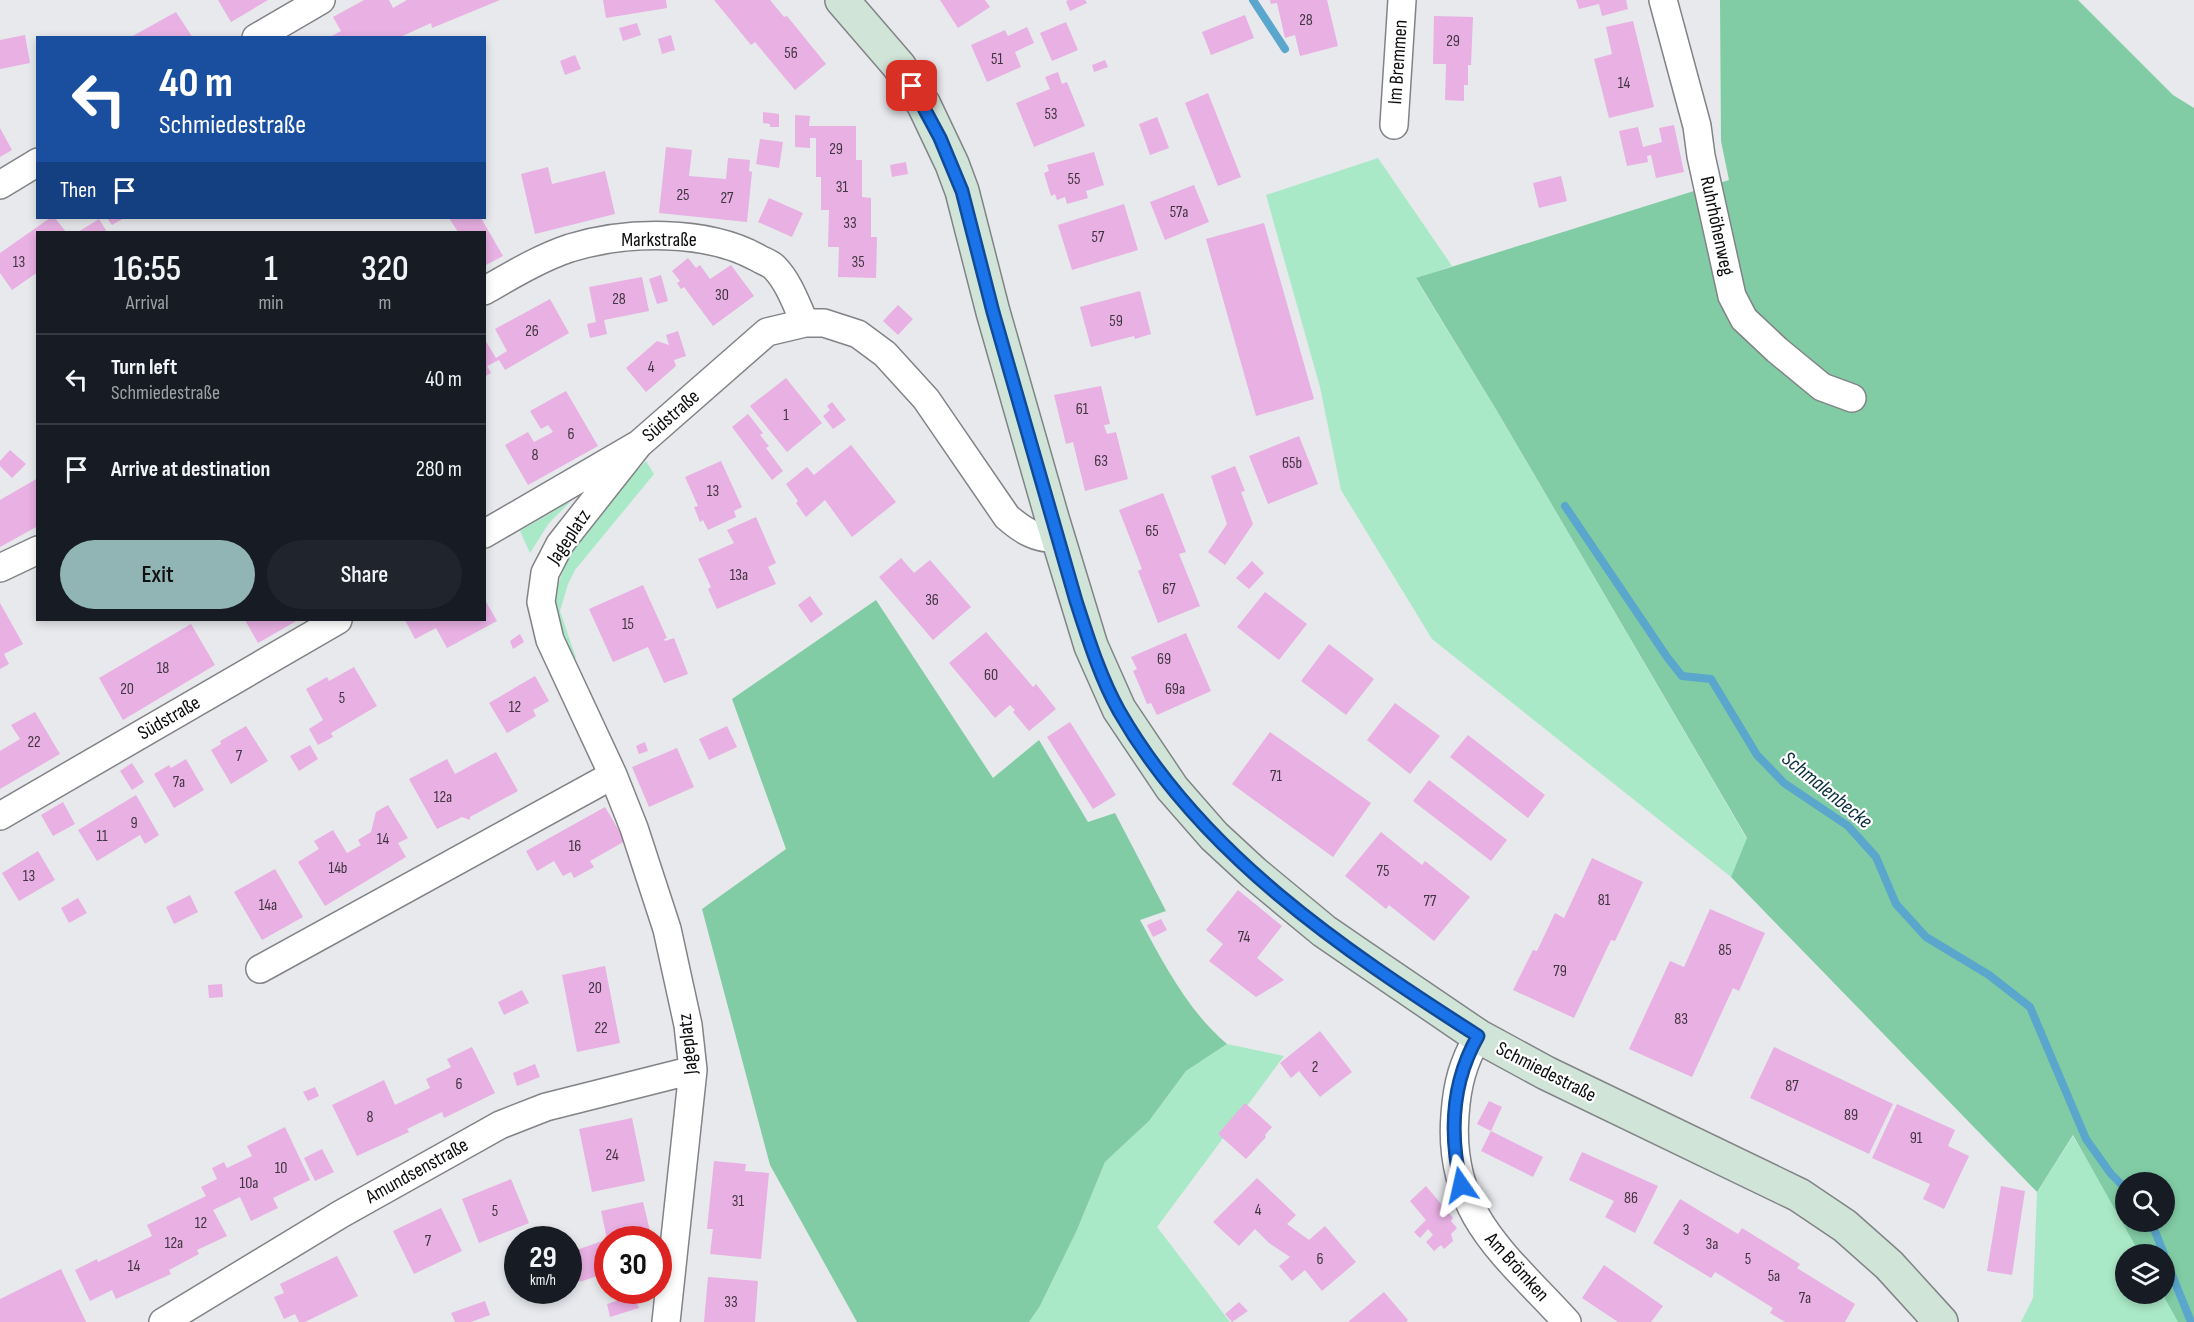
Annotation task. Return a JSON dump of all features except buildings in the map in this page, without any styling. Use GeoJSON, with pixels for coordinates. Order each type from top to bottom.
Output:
{"type":"FeatureCollection","features":[{"type":"Feature","properties":{"kind":"main road","name":"Schmiedestraße"},"geometry":{"type":"LineString","coordinates":[[842,0],[899,66],[924,105],[952,164],[962,191],[996,323],[1091,646],[1115,701],[1137,739],[1172,788],[1214,836],[1254,873],[1324,931],[1478,1036],[1546,1073],[1798,1196],[1845,1226],[1889,1265],[1941,1322]]}},
{"type":"Feature","properties":{"kind":"street"},"geometry":{"type":"LineString","coordinates":[[259,36],[321,0]]}},
{"type":"Feature","properties":{"kind":"street","name":"Im Bremmen"},"geometry":{"type":"LineString","coordinates":[[1394,125],[1402,0]]}},
{"type":"Feature","properties":{"kind":"street","name":"Ruhrhöhenweg"},"geometry":{"type":"LineString","coordinates":[[1664,0],[1697,126],[1701,156],[1732,296],[1744,319],[1778,350],[1822,387],[1852,398]]}},
{"type":"Feature","properties":{"kind":"street"},"geometry":{"type":"LineString","coordinates":[[0,185],[36,163]]}},
{"type":"Feature","properties":{"kind":"street","name":"Markstraße"},"geometry":{"type":"LineString","coordinates":[[486,290],[543,258],[571,248],[633,237],[698,238],[745,250],[773,266],[787,285],[805,323]]}},
{"type":"Feature","properties":{"kind":"street","name":"Südstraße"},"geometry":{"type":"LineString","coordinates":[[486,533],[639,444],[767,332],[805,323],[824,323],[858,334],[885,354],[912,381],[1007,517],[1030,533],[1045,539],[1058,538]]}},
{"type":"Feature","properties":{"kind":"street","name":"Jageplatz"},"geometry":{"type":"LineString","coordinates":[[639,444],[560,544],[545,573],[541,602],[550,640],[613,775],[634,828],[667,929],[688,1025],[693,1070],[666,1322]]}},
{"type":"Feature","properties":{"kind":"street"},"geometry":{"type":"LineString","coordinates":[[0,568],[36,551]]}},
{"type":"Feature","properties":{"kind":"street","name":"Südstraße"},"geometry":{"type":"LineString","coordinates":[[0,816],[336,621]]}},
{"type":"Feature","properties":{"kind":"street"},"geometry":{"type":"LineString","coordinates":[[260,969],[613,775]]}},
{"type":"Feature","properties":{"kind":"street","name":"Am Brömken"},"geometry":{"type":"LineString","coordinates":[[1478,1036],[1466,1058],[1456,1100],[1454,1144],[1461,1185],[1473,1213],[1485,1232],[1567,1322]]}},
{"type":"Feature","properties":{"kind":"street","name":"Amundsenstraße"},"geometry":{"type":"LineString","coordinates":[[163,1322],[341,1214],[500,1125],[546,1107],[693,1070]]}},
{"type":"Feature","properties":{"kind":"green space"},"geometry":{"type":"Polygon","coordinates":[[[1720,0],[2078,0],[2173,95],[2194,108],[2194,1322],[2178,1322],[2168,1304],[2175,1304],[2175,1244],[2134,1244],[2128,1232],[2175,1232],[2175,1172],[2115,1172],[2115,1210],[2073,1135],[2037,1192],[1731,877],[1747,838],[1497,411],[1416,278],[1729,180],[1721,141],[1720,0]]]}},
{"type":"Feature","properties":{"kind":"green space"},"geometry":{"type":"Polygon","coordinates":[[[1378,158],[1452,266],[1416,279],[1497,411],[1747,839],[1731,877],[1432,639],[1341,490],[1320,387],[1266,195],[1378,158]]]}},
{"type":"Feature","properties":{"kind":"green space"},"geometry":{"type":"Polygon","coordinates":[[[646,461],[654,474],[575,570],[568,584],[560,611],[576,658],[570,660],[555,614],[557,588],[564,568],[588,528],[646,461]]]}},
{"type":"Feature","properties":{"kind":"green space"},"geometry":{"type":"Polygon","coordinates":[[[572,500],[549,523],[530,553],[520,531],[572,500]]]}},
{"type":"Feature","properties":{"kind":"green space"},"geometry":{"type":"Polygon","coordinates":[[[876,600],[993,778],[1039,740],[1088,822],[1115,813],[1166,911],[1140,920],[1189,1002],[1200,1017],[1227,1044],[1186,1071],[1149,1121],[1105,1162],[1077,1230],[1040,1306],[1029,1322],[857,1322],[770,1165],[702,909],[786,849],[732,699],[876,600]]]}},
{"type":"Feature","properties":{"kind":"green space"},"geometry":{"type":"Polygon","coordinates":[[[1227,1044],[1284,1056],[1157,1227],[1230,1322],[1029,1322],[1040,1306],[1077,1230],[1105,1162],[1149,1121],[1186,1071],[1227,1044]]]}},
{"type":"Feature","properties":{"kind":"green space"},"geometry":{"type":"Polygon","coordinates":[[[2073,1136],[2115,1207],[2115,1232],[2131,1232],[2139,1244],[2115,1244],[2115,1304],[2173,1304],[2189,1322],[2021,1322],[2033,1298],[2037,1192],[2073,1136]]]}},
{"type":"Feature","properties":{"kind":"waterway","name":"Schmalenbecke"},"geometry":{"type":"LineString","coordinates":[[1253,0],[1285,49]]}},
{"type":"Feature","properties":{"kind":"waterway","name":"Schmalenbecke"},"geometry":{"type":"LineString","coordinates":[[1565,506],[1682,676],[1711,679],[1757,755],[1784,783],[1848,826],[1876,857],[1896,904],[1926,937],[1989,975],[2030,1007],[2086,1139],[2115,1178]]}},
{"type":"Feature","properties":{"kind":"waterway","name":"Schmalenbecke"},"geometry":{"type":"LineString","coordinates":[[2155,1232],[2160,1244]]}},
{"type":"Feature","properties":{"kind":"waterway","name":"Schmalenbecke"},"geometry":{"type":"LineString","coordinates":[[2175,1282],[2191,1322]]}},
{"type":"Feature","properties":{"kind":"route"},"geometry":{"type":"LineString","coordinates":[[912,86],[940,138],[962,191],[993,312],[1076,601],[1091,646],[1119,709],[1172,788],[1214,836],[1254,873],[1324,931],[1478,1036],[1466,1058],[1456,1100],[1454,1144],[1461,1185]]}}]}
